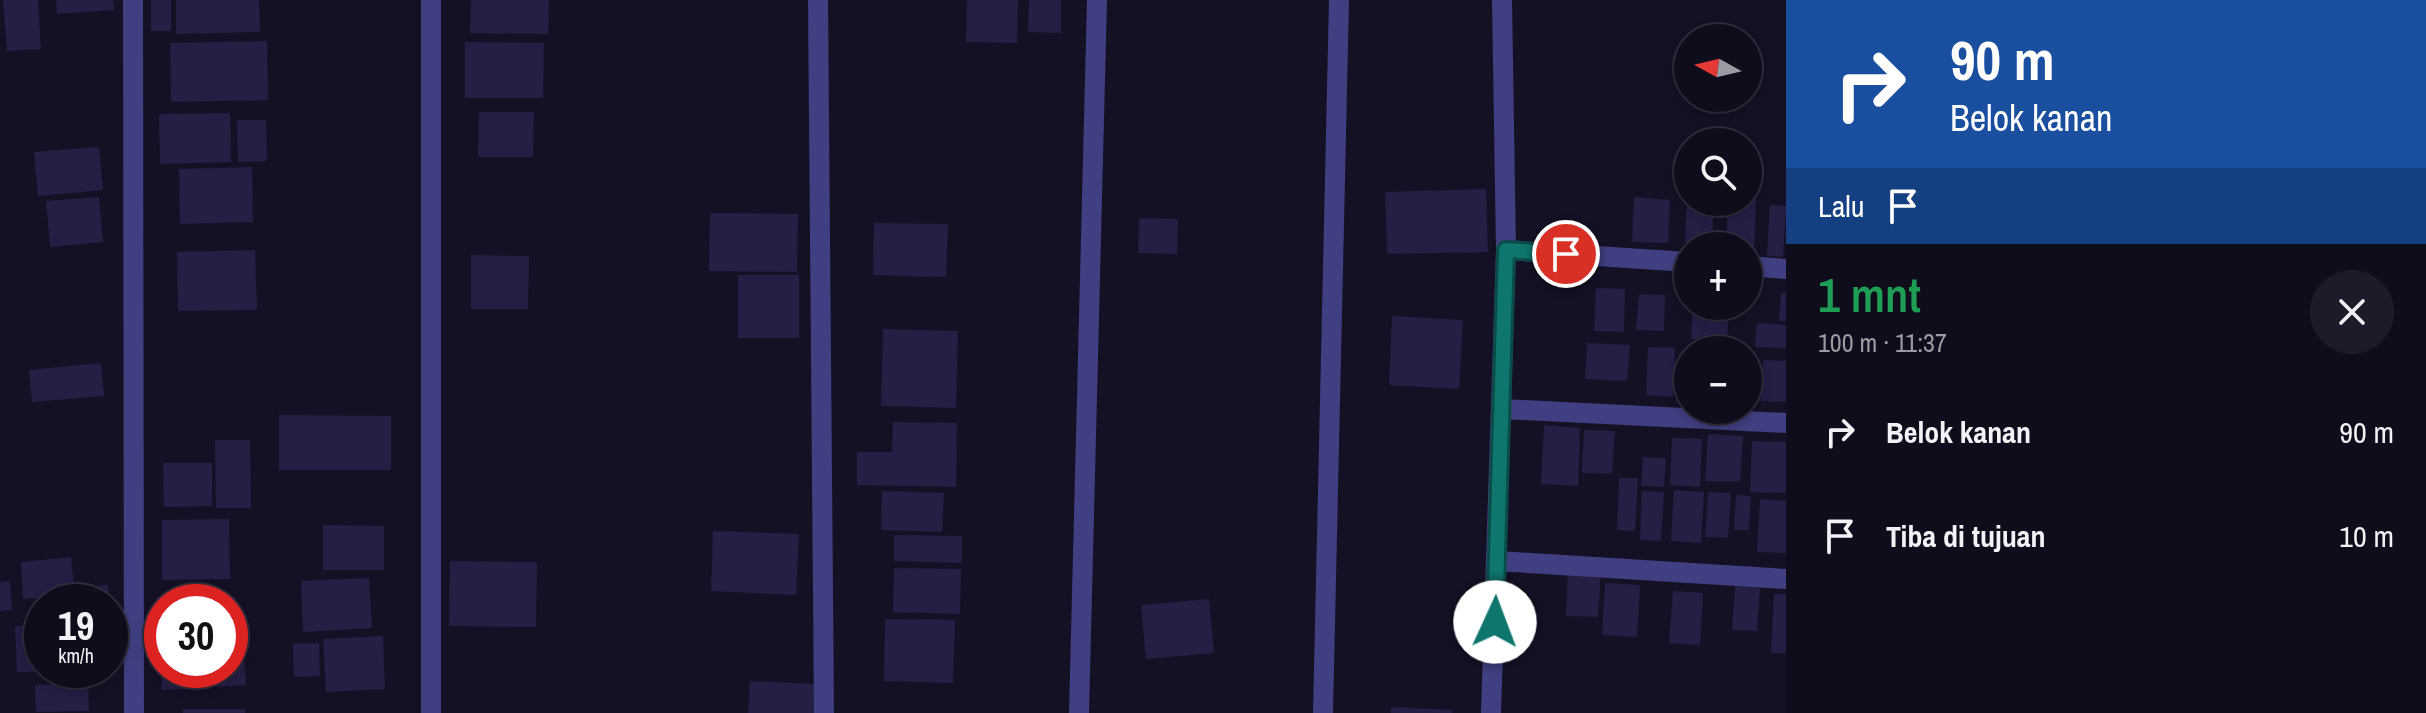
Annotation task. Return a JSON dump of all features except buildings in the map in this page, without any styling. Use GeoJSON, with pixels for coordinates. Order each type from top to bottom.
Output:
{"type":"FeatureCollection","features":[{"type":"Feature","properties":{"kind":"street"},"geometry":{"type":"LineString","coordinates":[[133,0],[134,713]]}},
{"type":"Feature","properties":{"kind":"street"},"geometry":{"type":"LineString","coordinates":[[431,0],[431,713]]}},
{"type":"Feature","properties":{"kind":"street"},"geometry":{"type":"LineString","coordinates":[[818,0],[824,713]]}},
{"type":"Feature","properties":{"kind":"street"},"geometry":{"type":"LineString","coordinates":[[1079,713],[1097,0]]}},
{"type":"Feature","properties":{"kind":"street"},"geometry":{"type":"LineString","coordinates":[[1323,713],[1339,0]]}},
{"type":"Feature","properties":{"kind":"street"},"geometry":{"type":"LineString","coordinates":[[1491,713],[1506,250],[1502,0]]}},
{"type":"Feature","properties":{"kind":"street"},"geometry":{"type":"LineString","coordinates":[[1506,250],[1674,261]]}},
{"type":"Feature","properties":{"kind":"street"},"geometry":{"type":"LineString","coordinates":[[1762,267],[1786,269]]}},
{"type":"Feature","properties":{"kind":"street"},"geometry":{"type":"LineString","coordinates":[[1503,409],[1786,423]]}},
{"type":"Feature","properties":{"kind":"street"},"geometry":{"type":"LineString","coordinates":[[1498,561],[1786,579]]}},
{"type":"Feature","properties":{"kind":"route"},"geometry":{"type":"LineString","coordinates":[[1495,622],[1506,250],[1566,254]]}}]}
